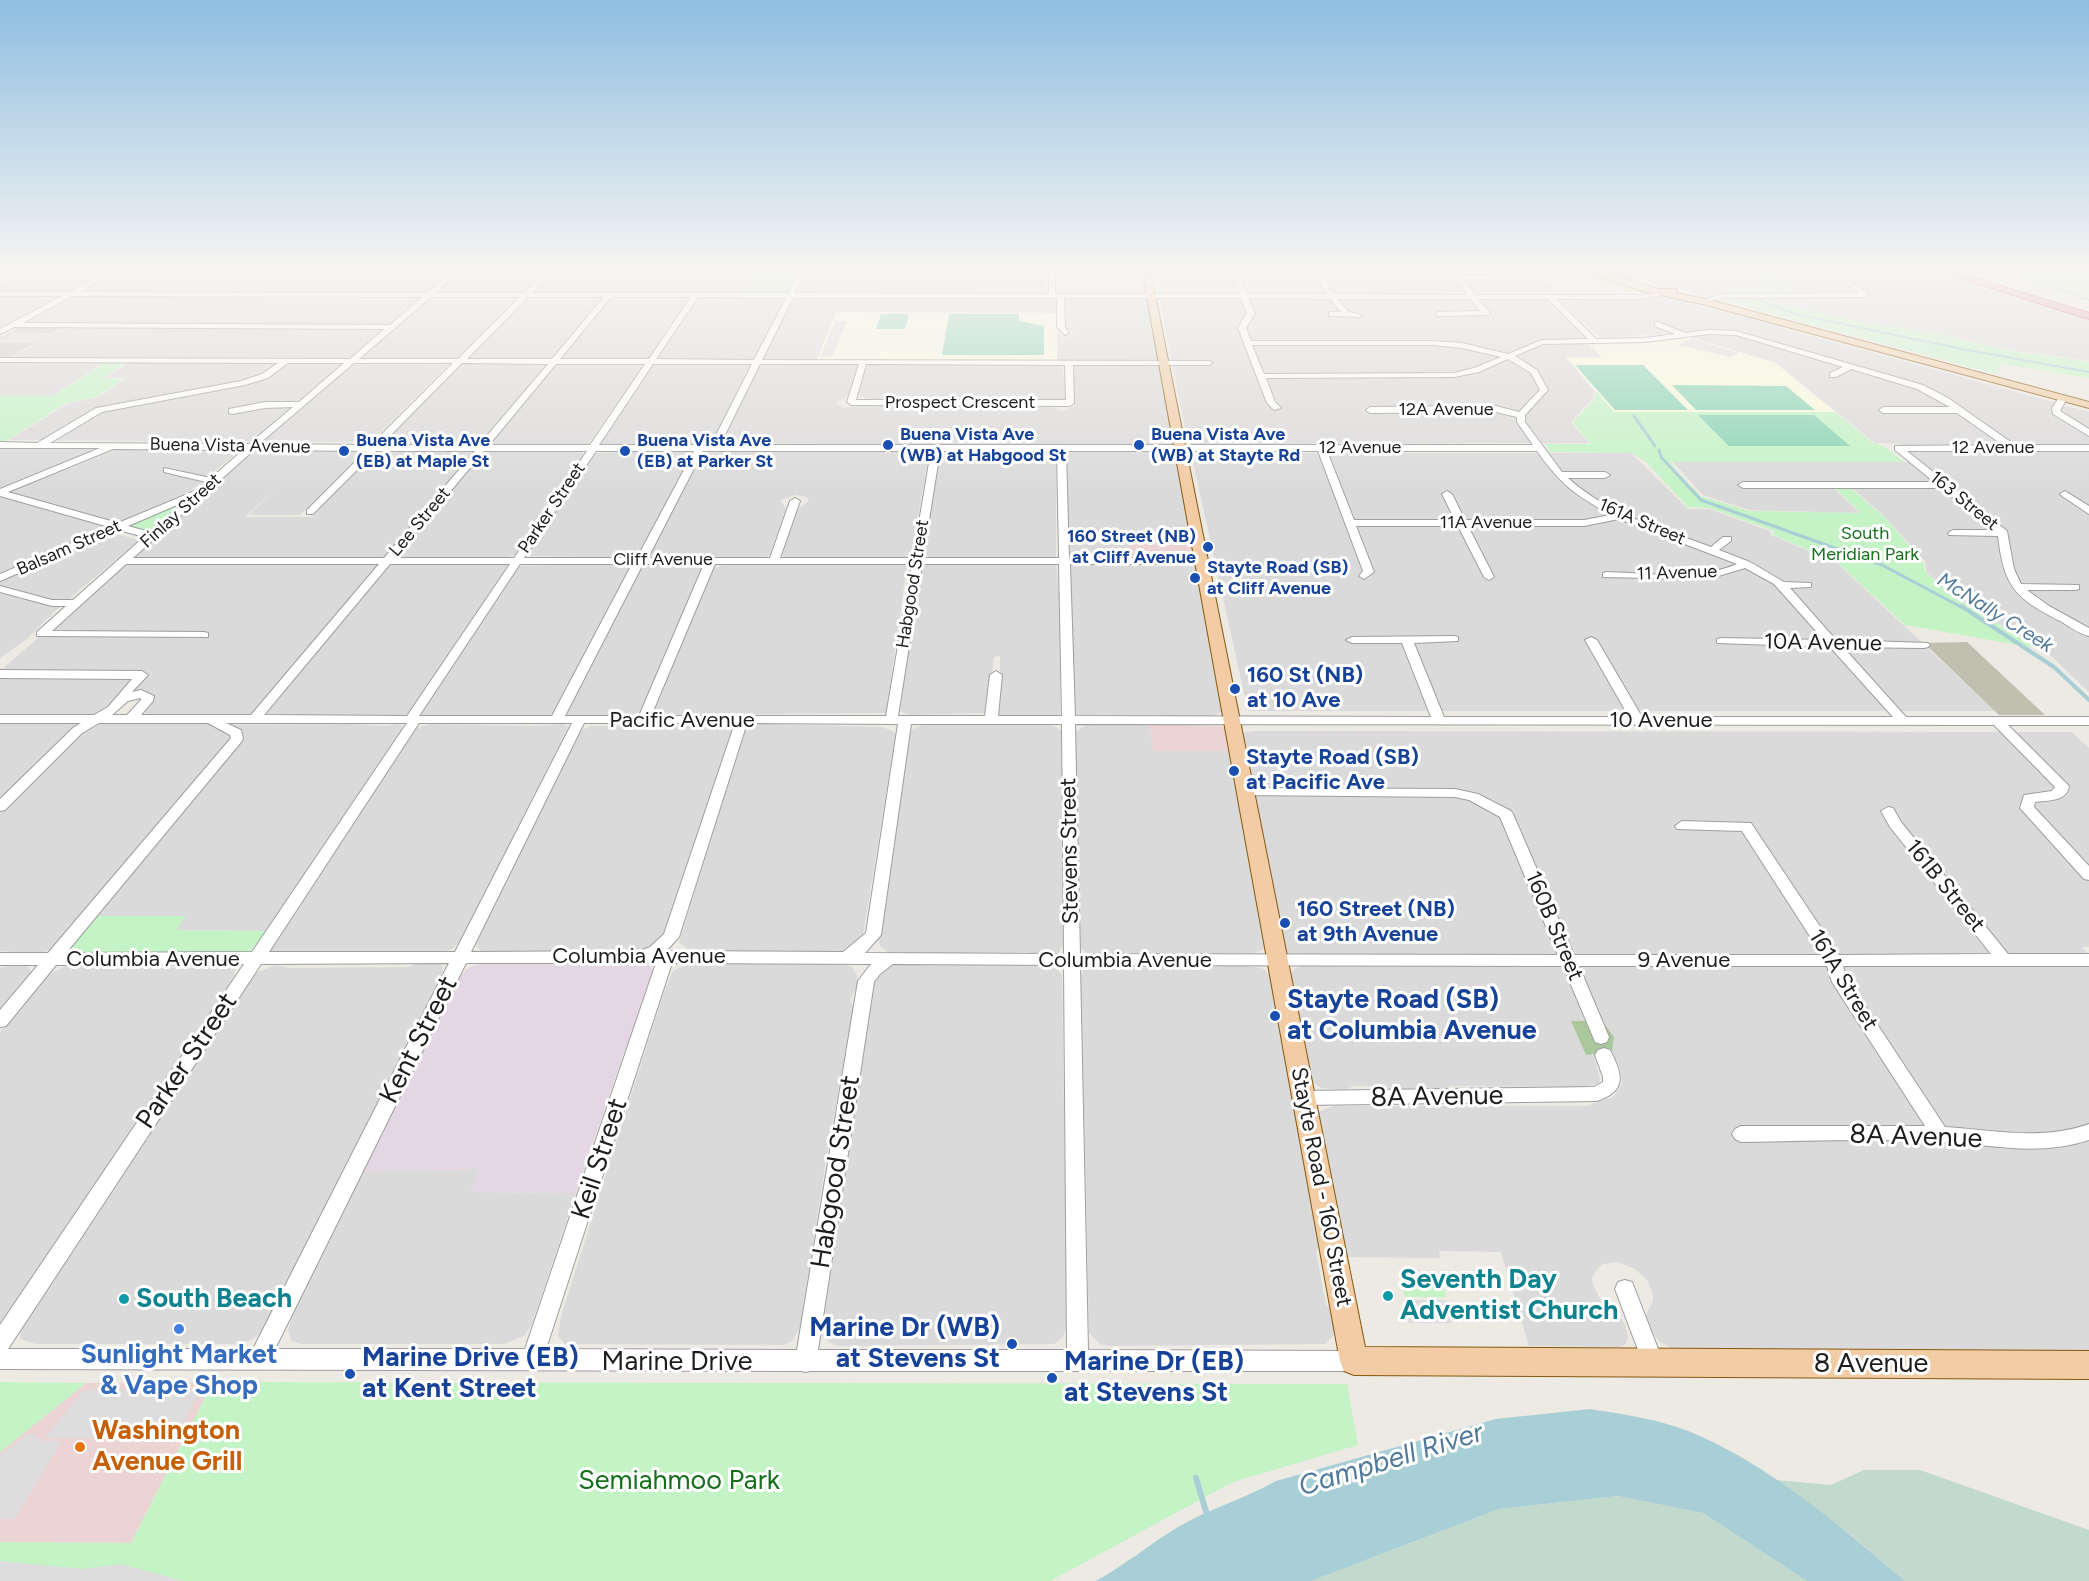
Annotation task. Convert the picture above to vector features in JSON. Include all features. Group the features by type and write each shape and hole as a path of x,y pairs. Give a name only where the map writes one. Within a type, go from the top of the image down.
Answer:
{"main road":[{"name":"Stayte Road - 160 Street","path":"1160,344 1354,1361"},
{"path":"1861,344 2089,405"},
{"name":"8 Avenue","path":"1354,1361 2089,1365"}],"street":[{"name":"Finlay Street","path":"204,635 41,634 252,446 372,344"},
{"path":"310,512 477,344"},
{"name":"Lee Street","path":"254,720 568,344"},
{"name":"Parker Street","path":"0,1343 517,560 663,344"},
{"path":"714,448 766,344"},
{"path":"1248,344 1263,376 1271,403 1277,408"},
{"path":"1402,344 1475,347 1507,356 1528,368 1543,387 1542,394 1521,415"},
{"path":"1263,376 1454,375 1476,370 1538,344"},
{"path":"1767,344 1920,387 1959,410 2013,448"},
{"path":"0,360 1209,363"},
{"path":"41,445 99,410 148,395 249,381 265,376 285,362"},
{"name":"Prospect Crescent","path":"863,363 851,402 1070,403 1069,363"},
{"path":"1833,375 1851,366"},
{"path":"147,411 148,395"},
{"path":"2063,398 2056,412 2089,433"},
{"path":"232,411 258,405 301,404"},
{"name":"12A Avenue","path":"1370,410 1496,410 1521,415"},
{"path":"1883,410 1959,410"},
{"name":"161A Street","path":"1521,415 1521,423 1559,475 1581,494 1620,516 1746,564 1780,585 1903,721"},
{"name":"Buena Vista Avenue","path":"0,445 374,448 1181,448"},
{"path":"0,493 117,445"},
{"path":"556,721 700,448"},
{"name":"Habgood Street","path":"873,934 916,560 936,448"},
{"name":"Stevens Street","path":"1061,448 1078,1362"},
{"name":"12 Avenue","path":"1181,448 1539,448"},
{"path":"1321,448 1369,572 1364,576"},
{"name":"12 Avenue","path":"1898,448 2089,448"},
{"name":"163 Street","path":"1898,448 2002,532 2008,567 2019,587 2044,607 2089,633"},
{"path":"167,470 214,481"},
{"path":"1559,475 1605,475"},
{"path":"1743,485 1944,485"},
{"name":"Balsam Street","path":"0,578 204,489"},
{"path":"0,493 152,536"},
{"path":"1447,494 1489,577"},
{"path":"2065,494 2089,511"},
{"path":"774,560 795,501"},
{"name":"11A Avenue","path":"1350,523 1584,524 1620,516"},
{"path":"1953,532 2002,532"},
{"name":"161A Street","path":"1712,551 1726,539"},
{"name":"Cliff Avenue","path":"124,561 1201,561"},
{"path":"642,721 711,561"},
{"name":"11 Avenue","path":"1606,574 1704,574 1737,568 1746,564"},
{"path":"1780,585 1807,585"},
{"path":"2019,587 2075,587"},
{"path":"0,589 52,603 74,603"},
{"path":"1352,640 1454,639"},
{"path":"1591,640 1638,721"},
{"path":"1407,641 1439,721"},
{"name":"10A Avenue","path":"1721,641 1924,645"},
{"path":"0,674 142,675 126,692 124,698"},
{"path":"991,721 996,675"},
{"path":"0,807 78,730 98,719 124,698 141,694 149,698 131,719"},
{"name":"Pacific Avenue","path":"0,719 1233,721"},
{"path":"0,1021 235,740 237,733 211,720"},
{"name":"Kent Street","path":"259,1360 579,721"},
{"path":"642,957 656,951 671,937 742,721"},
{"name":"10 Avenue","path":"1233,721 2089,721"},
{"path":"1997,721 2062,786 2062,790 2056,795 2029,798 2027,808 2089,875"},
{"name":"160B Street","path":"1246,792 1455,793 1473,797 1506,814 1569,961 1602,1046 1612,1077 1611,1086 1606,1091"},
{"name":"161B Street","path":"1888,811 1895,824 2004,960"},
{"name":"161A Street","path":"1682,826 1743,822 1834,960 1838,978 1940,1134"},
{"path":"873,934 880,951 888,960 874,970 866,981 858,966 847,958 864,945 873,934"},
{"path":"671,937 678,951 687,957"},
{"name":"Keil Street","path":"532,1361 666,957"},
{"name":"Columbia Avenue","path":"0,959 687,957 1278,961"},
{"name":"9 Avenue","path":"1278,961 2089,960"},
{"name":"Habgood Street","path":"806,1362 866,981"},
{"name":"8A Avenue","path":"1303,1098 1584,1095 1606,1091"},
{"name":"8A Avenue","path":"1741,1134 1940,1134 2018,1142 2052,1141 2089,1132"},
{"path":"1625,1289 1653,1364"},
{"name":"Marine Drive","path":"0,1359 806,1362 1354,1361"}],"shaded area":[{"path":"0,344 33,344 10,357 0,357"},
{"path":"35,344 823,344 817,360 12,357"},
{"path":"823,344 1057,344 1057,361 817,360"},
{"path":"826,344 838,344 832,357 820,357"},
{"path":"1057,344 1157,344 1160,358 1151,362 1057,361"},
{"path":"1168,344 1588,344 1601,357 1565,357 1594,391 1593,398 1571,422 1589,443 1188,443"},
{"path":"1589,344 1711,344 1775,363 1835,412 1614,412 1567,358 1602,358"},
{"path":"1708,344 1739,353 1731,357 1678,345"},
{"path":"1710,344 1839,344 2089,412 2089,692 2051,656 1953,595 1927,573 1925,561 1883,515 1845,482 1827,482 1860,513 1749,510 1703,495 1673,462 1921,462 1900,444 1875,443 1775,362"},
{"path":"1982,344 2089,344 2089,361"},
{"path":"0,363 101,364 52,396 0,396"},
{"path":"127,363 448,365 371,442 9,440 69,403 99,397 127,378 105,378"},
{"path":"657,364 741,364 751,367 746,371 713,442 704,445 601,444 651,367"},
{"path":"770,364 858,365 849,394 836,403 844,408 864,405 1047,405 1062,411 1074,406 1073,368 1075,366 1154,364 1160,367 1175,443 1166,446 721,443 759,366"},
{"path":"871,364 1062,365 1066,399 869,400 857,394 865,367"},
{"path":"458,365 546,365 478,444 384,444"},
{"path":"554,365 643,366 588,444 503,446 491,443"},
{"path":"0,448 91,449 93,451 0,488"},
{"path":"119,449 231,452 233,456 192,490 101,530 139,540 55,611 27,639 0,658 0,496"},
{"path":"268,449 364,452 300,515 249,515 281,484 245,517 312,517 376,452 466,451 472,453 388,555 381,558 137,557 130,563 379,564 252,714 147,714 145,710 154,699 153,694 132,690 146,675 145,673 0,671 250,454"},
{"path":"685,450 692,453 692,458 639,555 632,558 526,556 595,453"},
{"path":"492,451 578,451 583,453 583,456 515,555 503,558 398,557 397,555 477,457"},
{"path":"709,451 926,452 929,455 911,555 900,558 784,557 782,553 796,511 809,501 807,497 796,495 780,500 786,509 770,554 766,557 652,558 649,554 701,454"},
{"path":"950,451 1056,453 1056,557 931,558 923,555 940,455"},
{"path":"1074,451 1166,451 1175,453 1194,544 1129,544 1130,558 1069,557 1066,458 1067,453"},
{"path":"1191,453 1631,453 1688,509 1709,509 1770,531 1771,535 1837,563 1995,711 1248,711"},
{"path":"1128,544 1194,544 1194,554 1186,558 1130,558"},
{"path":"631,563 553,715 420,716 519,566"},
{"path":"726,563 907,565 886,713 652,715 712,570"},
{"path":"1074,563 1196,566 1222,712 1211,716 1074,716 1068,566"},
{"path":"389,564 508,565 410,711 404,716 265,716"},
{"path":"644,564 697,564 703,571 641,711 635,716 565,716 639,566"},
{"path":"921,564 1056,565 1060,600 1060,715 999,715 1000,656 994,657 987,713 910,715 900,711"},
{"path":"1967,642 2045,715 1999,715 1924,643"},
{"path":"0,676 134,677 109,707 94,715 77,716 0,714"},
{"path":"0,722 84,723 0,801"},
{"path":"103,722 214,724 231,733 231,738 54,948 39,954 0,951 0,813 83,730"},
{"path":"397,724 402,726 403,730 267,931 175,930 185,917 95,916 242,738 242,734 226,725 386,726"},
{"path":"430,724 536,726 563,724 568,727 462,939 452,949 440,953 297,952 284,956 271,953 269,950 415,729"},
{"path":"762,724 883,727 896,733 862,941 846,951 691,951 679,943 743,733"},
{"path":"1150,724 1153,751 1232,751 1265,947 1262,950 1253,953 1113,953 1104,956 1090,955 1081,948 1075,732 1086,725"},
{"path":"1150,724 1220,726 1226,729 1232,751 1153,751"},
{"path":"922,725 1052,725 1061,730 1063,944 1059,952 1040,956 1027,952 960,953 949,956 890,954 880,946 878,939 908,735 911,730"},
{"path":"590,726 720,726 732,731 663,940 642,952 482,951 477,947 477,939 579,732"},
{"path":"1255,731 2072,732 2089,748 2089,947 2082,947 2089,956 2089,1352 1677,1351 1660,1342 1649,1329 1645,1317 1653,1301 1653,1295 1647,1280 1635,1269 1618,1262 1603,1264 1592,1278 1600,1299 1617,1312 1625,1325 1628,1336 1626,1344 1619,1347 1529,1346 1501,1252 1439,1251 1440,1258 1343,1257 1317,1114 1322,1110 1335,1106 1587,1106 1613,1097 1621,1086 1622,1079 1611,1053 1594,1057 1600,1078 1599,1083 1588,1087 1451,1086 1446,1089 1390,1090 1379,1086 1353,1086 1346,1090 1321,1088 1310,1080 1290,976 1294,969 1306,965 1805,965 1812,955 1296,956 1284,949 1241,733"},
{"path":"639,962 649,965 654,972 636,1029 624,1052 576,1193 470,1192 480,1169 359,1172 458,978 468,968 481,963"},
{"path":"419,963 442,965 443,976 264,1331 251,1340 239,1344 36,1344 20,1339 22,1326 255,973 276,965 290,968 408,967"},
{"path":"689,963 841,963 852,967 857,975 857,986 850,1001 854,1007 827,1153 800,1328 792,1341 784,1345 565,1344 558,1336 561,1316 664,992 673,971"},
{"path":"220,964 235,968 234,977 0,1326 0,1032 45,977 65,966 201,968"},
{"path":"898,964 1046,966 1057,969 1062,975 1067,1323 1063,1337 1054,1344 840,1346 832,1344 822,1335 872,982 877,972"},
{"path":"27,965 31,972 0,1010 0,968"},
{"path":"1099,965 1246,965 1264,969 1270,976 1321,1246 1316,1251 1326,1305 1334,1312 1336,1332 1326,1344 1109,1346 1100,1344 1089,1333 1081,980 1083,970"},
{"path":"480,1169 470,1192 576,1193 532,1324 524,1336 504,1344 301,1344 291,1341 288,1330 301,1290 359,1172"},
{"path":"1404,1300 1446,1300 1452,1323 1409,1323"},
{"path":"213,1382 131,1543 0,1542 0,1452 86,1383"},
{"path":"201,1389 176,1437 45,1438 84,1390"},
{"path":"29,1433 44,1441 61,1441 15,1519 0,1519 0,1455"},
{"path":"1864,1470 1920,1470 2089,1530 2089,1581 1905,1581 1851,1535 1776,1480 1831,1485"},
{"path":"1618,1496 1703,1513 1807,1581 1311,1581 1499,1509"},
{"path":"0,1561 84,1569 120,1564 184,1581 0,1581"}],"green space":[{"path":"944,344 1044,344 1044,355 942,355"},
{"path":"1884,344 1980,344 2005,350 2089,362 2089,378 2001,364 1996,374"},
{"path":"105,363 125,363 102,379 124,379 96,397 66,403 6,441 0,441 0,396 53,396"},
{"path":"1575,365 1643,365 1688,410 1615,410"},
{"path":"1672,385 1786,386 1815,410 1696,410"},
{"name":"South Meridian Park","path":"1596,391 1614,412 1835,412 1873,443 1884,446 1904,462 1669,462 1700,496 1748,511 1861,513 1835,488 1850,488 1885,518 1923,562 1926,573 1953,596 2036,648 1905,625 1837,562 1773,535 1774,531 1710,508 1688,507 1646,462 1632,453 1550,452 1545,444 1591,444 1573,422 1595,399"},
{"path":"1698,415 1814,415 1850,446 1729,446"},
{"path":"183,502 155,529 146,531 126,525"},
{"path":"95,916 186,916 176,930 267,931 248,953 71,954 68,950"},
{"path":"1571,1021 1602,1021 1614,1037 1612,1051 1586,1055"},
{"path":"1441,1278 1446,1297 1405,1297 1400,1279"},
{"path":"0,1382 86,1383 0,1452"},
{"name":"Semiahmoo Park","path":"213,1382 1347,1384 1358,1445 1233,1482 1050,1581 0,1581 0,1542 131,1543"}],"water":[{"name":"Campbell River","path":"1590,1409 1664,1423 1688,1431 1747,1460 1802,1497 1905,1581 1807,1581 1703,1513 1618,1496 1499,1509 1311,1581 1096,1581 1178,1527 1276,1481 1496,1419"}],"waterway":[{"path":"1937,344 2089,372"},
{"name":"McNally Creek","path":"1634,416 1655,446"},
{"name":"McNally Creek","path":"1659,450 1661,457 1701,500 1882,565 1963,608"},
{"name":"McNally Creek","path":"1961,606 2054,667 2089,700"},
{"path":"1196,1478 1208,1518"}],"place":[{"name":"Buena Vista Ave (WB) at Habgood St","path":"888,445"},
{"name":"Buena Vista Ave (WB) at Stayte Rd","path":"1139,445"},
{"name":"Buena Vista Ave (EB) at Maple St","path":"344,451"},
{"name":"Buena Vista Ave (EB) at Parker St","path":"625,451"},
{"name":"160 Street (NB) at Cliff Avenue","path":"1208,547"},
{"name":"Stayte Road (SB) at Cliff Avenue","path":"1195,578"},
{"name":"160 St (NB) at 10 Ave","path":"1235,689"},
{"name":"Stayte Road (SB) at Pacific Ave","path":"1234,771"},
{"name":"160 Street (NB) at 9th Avenue","path":"1285,923"},
{"name":"Stayte Road (SB) at Columbia Avenue","path":"1275,1016"},
{"name":"Seventh Day Adventist Church","path":"1388,1296"},
{"name":"South Beach","path":"124,1299"},
{"name":"Sunlight Market & Vape Shop","path":"179,1329"},
{"name":"Marine Dr (WB) at Stevens St","path":"1012,1344"},
{"name":"Marine Drive (EB) at Kent Street","path":"350,1374"},
{"name":"Marine Dr (EB) at Stevens St","path":"1052,1378"},
{"name":"Washington Avenue Grill","path":"80,1447"}]}
